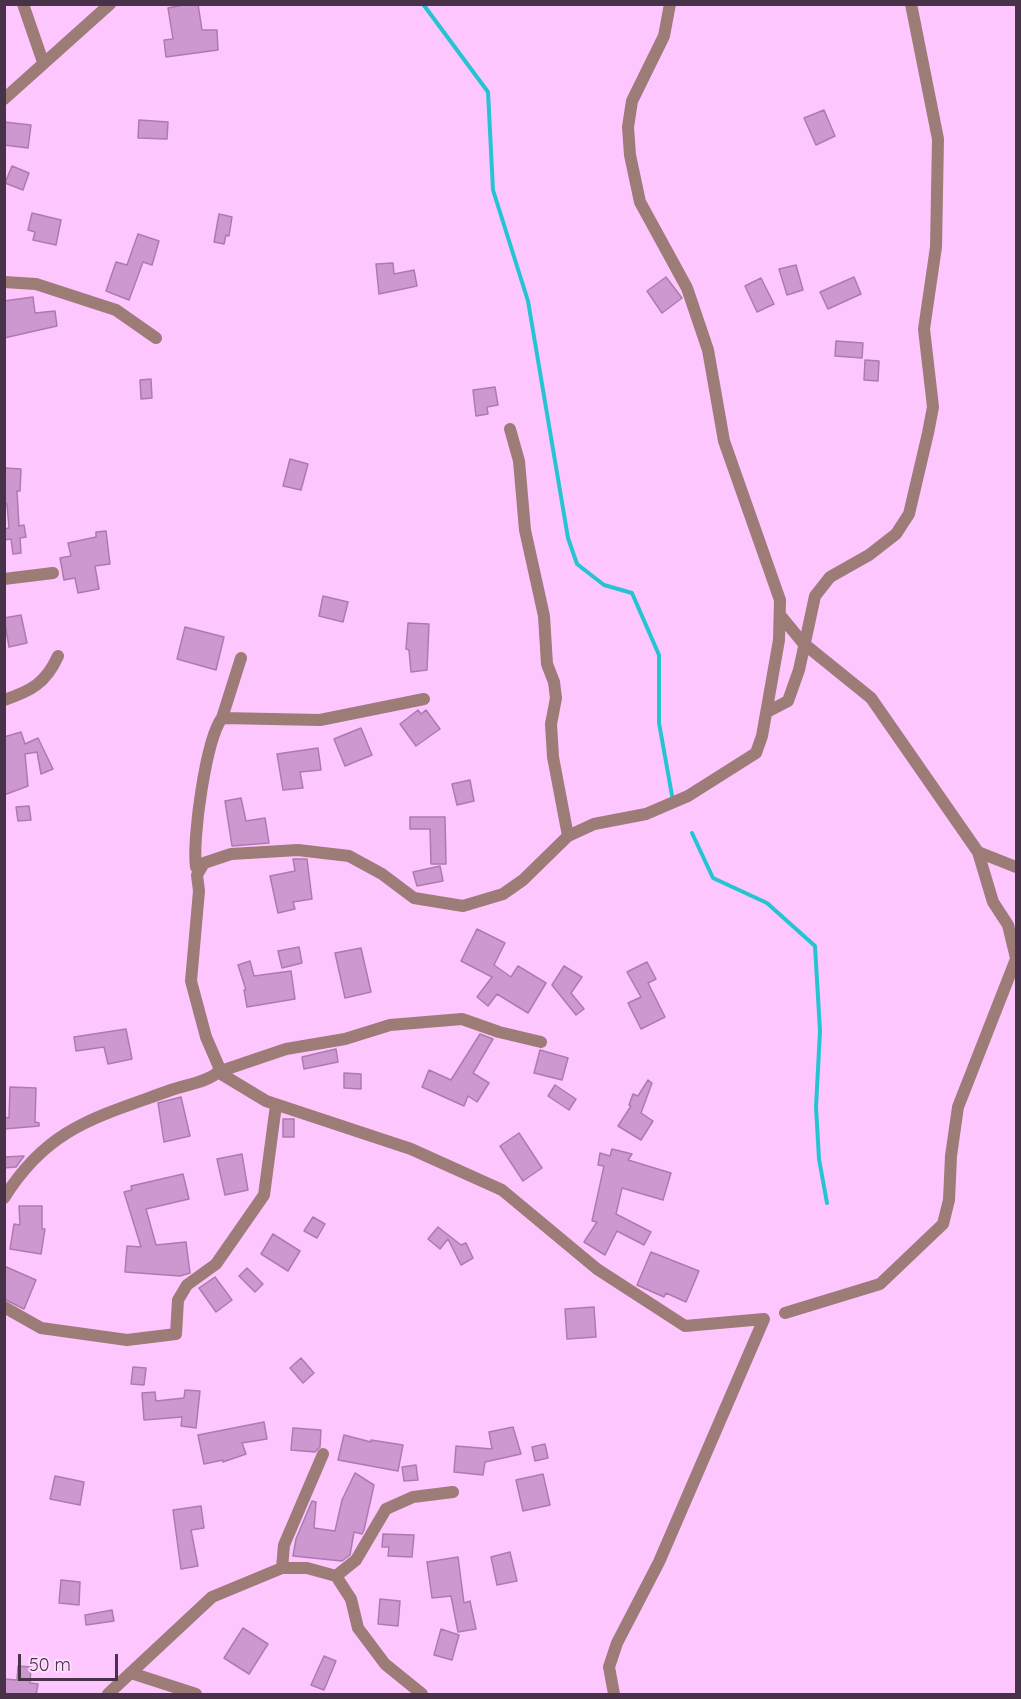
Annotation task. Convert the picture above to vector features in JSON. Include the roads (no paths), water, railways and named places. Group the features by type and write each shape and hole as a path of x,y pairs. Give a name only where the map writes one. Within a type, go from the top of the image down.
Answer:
{"street":[{"path":"23,4 43,62"},
{"path":"4,99 110,4"},
{"path":"218,1072 219,1067 206,1037 191,981 199,891 197,876 200,867 216,857 298,849 349,856 382,873 414,898 463,906 503,894 523,880 568,836 594,824 646,814 688,796 756,753 767,712 780,640 780,600 765,551 724,441 708,350 687,288 640,202 630,155 628,127 632,101 664,36 670,4"},
{"path":"767,712 788,700 799,670 815,596 830,577 869,555 896,534 909,514 928,434 933,406 924,329 936,247 938,139 911,4"},
{"path":"4,282 36,284 116,310 156,338"},
{"path":"510,429 519,461 525,530 544,616 547,664 554,682 556,698 551,724 552,757 568,836"},
{"path":"4,579 53,573"},
{"path":"780,615 804,643 871,698 978,852 993,902 1008,925 1017,958 958,1107 951,1156 949,1200 944,1224 880,1284 785,1313"},
{"path":"4,700 26,693 50,674 58,656"},
{"path":"200,867 196,867 195,837 209,758 241,657"},
{"path":"222,718 320,720 424,699"},
{"path":"978,852 1017,867"},
{"path":"4,1198 19,1175 46,1145 77,1126 218,1072 286,1049 345,1039 390,1025 462,1019 499,1032 541,1042"},
{"path":"218,1072 276,1105 411,1149 502,1190 597,1269 685,1326 764,1319 659,1562 617,1643 609,1667 614,1695"},
{"path":"4,1307 41,1328 127,1340 176,1334 178,1300 187,1285 216,1264 264,1195 276,1105"},
{"path":"282,1568 284,1545 323,1454"},
{"path":"336,1576 356,1560 386,1509 413,1497 453,1492"},
{"path":"108,1695 212,1597 282,1568 307,1568 336,1576 351,1599 358,1628 385,1664 422,1695"},
{"path":"130,1674 196,1695"}],"waterway":[{"path":"423,4 488,92 493,190 528,301 568,538 577,564 604,585 632,593 659,655 659,723 673,801"},
{"path":"692,833 713,878 767,903 815,946 820,1031 816,1107 819,1159 827,1203"}]}
